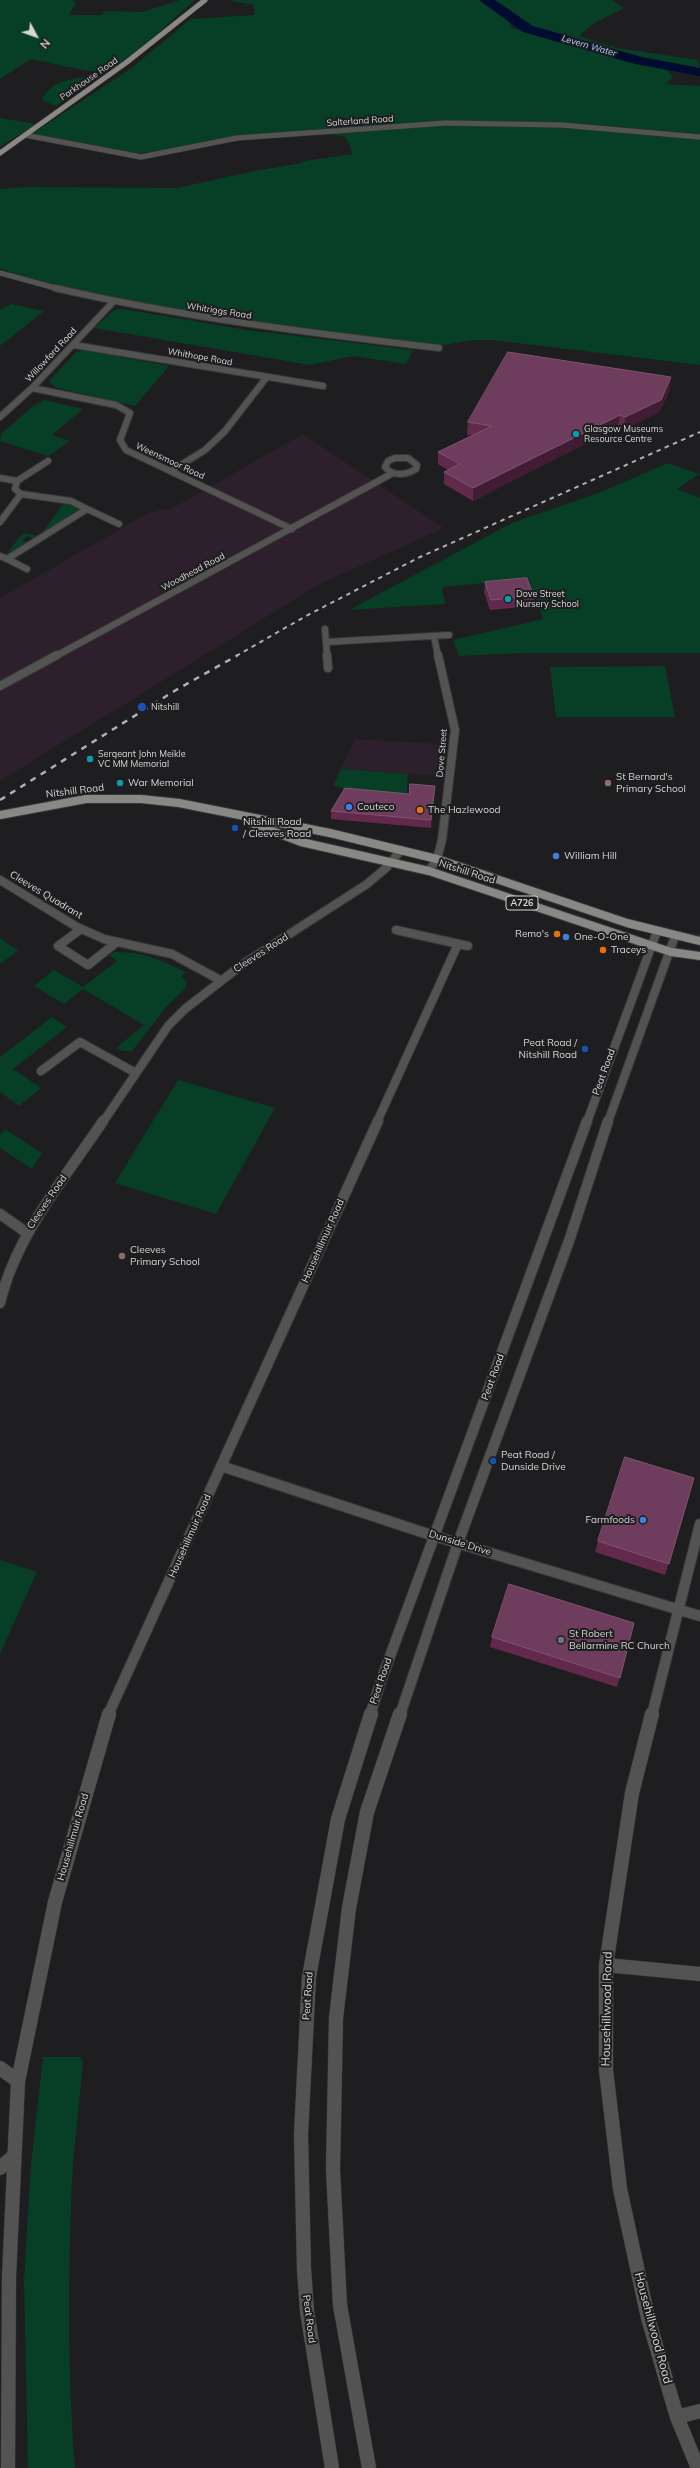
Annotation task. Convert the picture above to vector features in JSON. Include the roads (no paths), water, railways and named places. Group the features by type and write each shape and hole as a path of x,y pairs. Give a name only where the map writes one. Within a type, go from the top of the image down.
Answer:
{"main road":[{"name":"Parkhouse Road","path":"0,153 128,62 205,0"},
{"name":"Nitshill Road","path":"0,815 66,802 107,798 179,803 225,814 316,830 437,859 558,901 674,936 700,940"},
{"name":"Nitshill Road","path":"225,814 301,842 429,872 651,946 671,952 700,956"}],"street":[{"name":"Salterland Road","path":"25,135 141,157 189,149 237,138 446,123 562,125 700,137"},
{"name":"Whitriggs Road","path":"0,273 113,302 216,320 439,348"},
{"name":"Willowford Road","path":"0,416 32,388 113,302"},
{"name":"Whithope Road","path":"74,345 266,378 323,386"},
{"path":"171,471 205,450 224,431 266,378"},
{"name":"Weensmoor Road","path":"32,388 116,405 130,413 120,440 126,450 292,528"},
{"path":"48,461 17,481 14,489 21,494 71,501 119,524"},
{"name":"Woodhead Road","path":"0,686 393,473"},
{"path":"0,478 17,481"},
{"path":"0,522 21,494"},
{"path":"4,558 87,509"},
{"path":"4,558 27,569"},
{"path":"325,629 328,668"},
{"name":"Dove Street","path":"429,872 437,859 442,840 455,730 434,636"},
{"path":"326,642 449,636"},
{"name":"Cleeves Road","path":"0,1303 3,1290 27,1233 168,1026 185,1007 220,980 365,884 392,864 400,850"},
{"name":"Cleeves Quadrant","path":"0,880 81,929 104,940 172,954 220,980"},
{"name":"Cleeves Quadrant","path":"81,929 58,946 88,965 118,942"},
{"name":"Househillmuir Road","path":"8,2468 9,2277 18,2082 55,1902 107,1718 221,1466 463,945 396,930"},
{"name":"Peat Road","path":"332,2468 307,2311 304,2269 301,2134 309,1977 338,1818 382,1678 657,931"},
{"name":"Peat Road","path":"369,2468 340,2305 333,2170 336,2018 349,1908 366,1812 458,1543 569,1240 626,1068 671,952 674,936"},
{"path":"41,1071 80,1042 136,1074"},
{"name":"Cleeves Road","path":"0,1214 27,1233"},
{"name":"Dunside Drive","path":"221,1466 434,1536 700,1616"},
{"name":"Househillwood Road","path":"698,2468 677,2417 648,2318 620,2189 606,2070 606,1965 632,1793 700,1524"},
{"path":"606,1965 700,1974"},
{"path":"0,2068 18,2082"},
{"path":"0,2168 14,2156"},
{"path":"677,2417 700,2411"}],"waterway":[{"name":"Levern Water","path":"486,0 528,29 640,61 700,72"}],"railway":[{"path":"236,656 306,616 420,557 700,432"},
{"path":"0,800 176,690 238,655"}],"place":[{"name":"Glasgow Museums Resource Centre","path":"576,434"},
{"name":"Dove Street Nursery School","path":"508,599"},
{"name":"Nitshill","path":"142,707"},
{"name":"Sergeant John Meikle VC MM Memorial","path":"90,759"},
{"name":"War Memorial","path":"120,783"},
{"name":"St Bernard's Primary School","path":"608,783"},
{"name":"Couteco","path":"349,807"},
{"name":"The Hazlewood","path":"420,810"},
{"name":"Nitshill Road / Cleeves Road","path":"235,828"},
{"name":"William Hill","path":"556,856"},
{"name":"Remo's","path":"557,934"},
{"name":"One-O-One","path":"566,937"},
{"name":"Traceys","path":"603,950"},
{"name":"Peat Road / Nitshill Road","path":"585,1049"},
{"name":"Cleeves Primary School","path":"122,1256"},
{"name":"Peat Road / Dunside Drive","path":"493,1461"},
{"name":"Farmfoods","path":"643,1520"},
{"name":"St Robert Bellarmine RC Church","path":"561,1640"}]}
